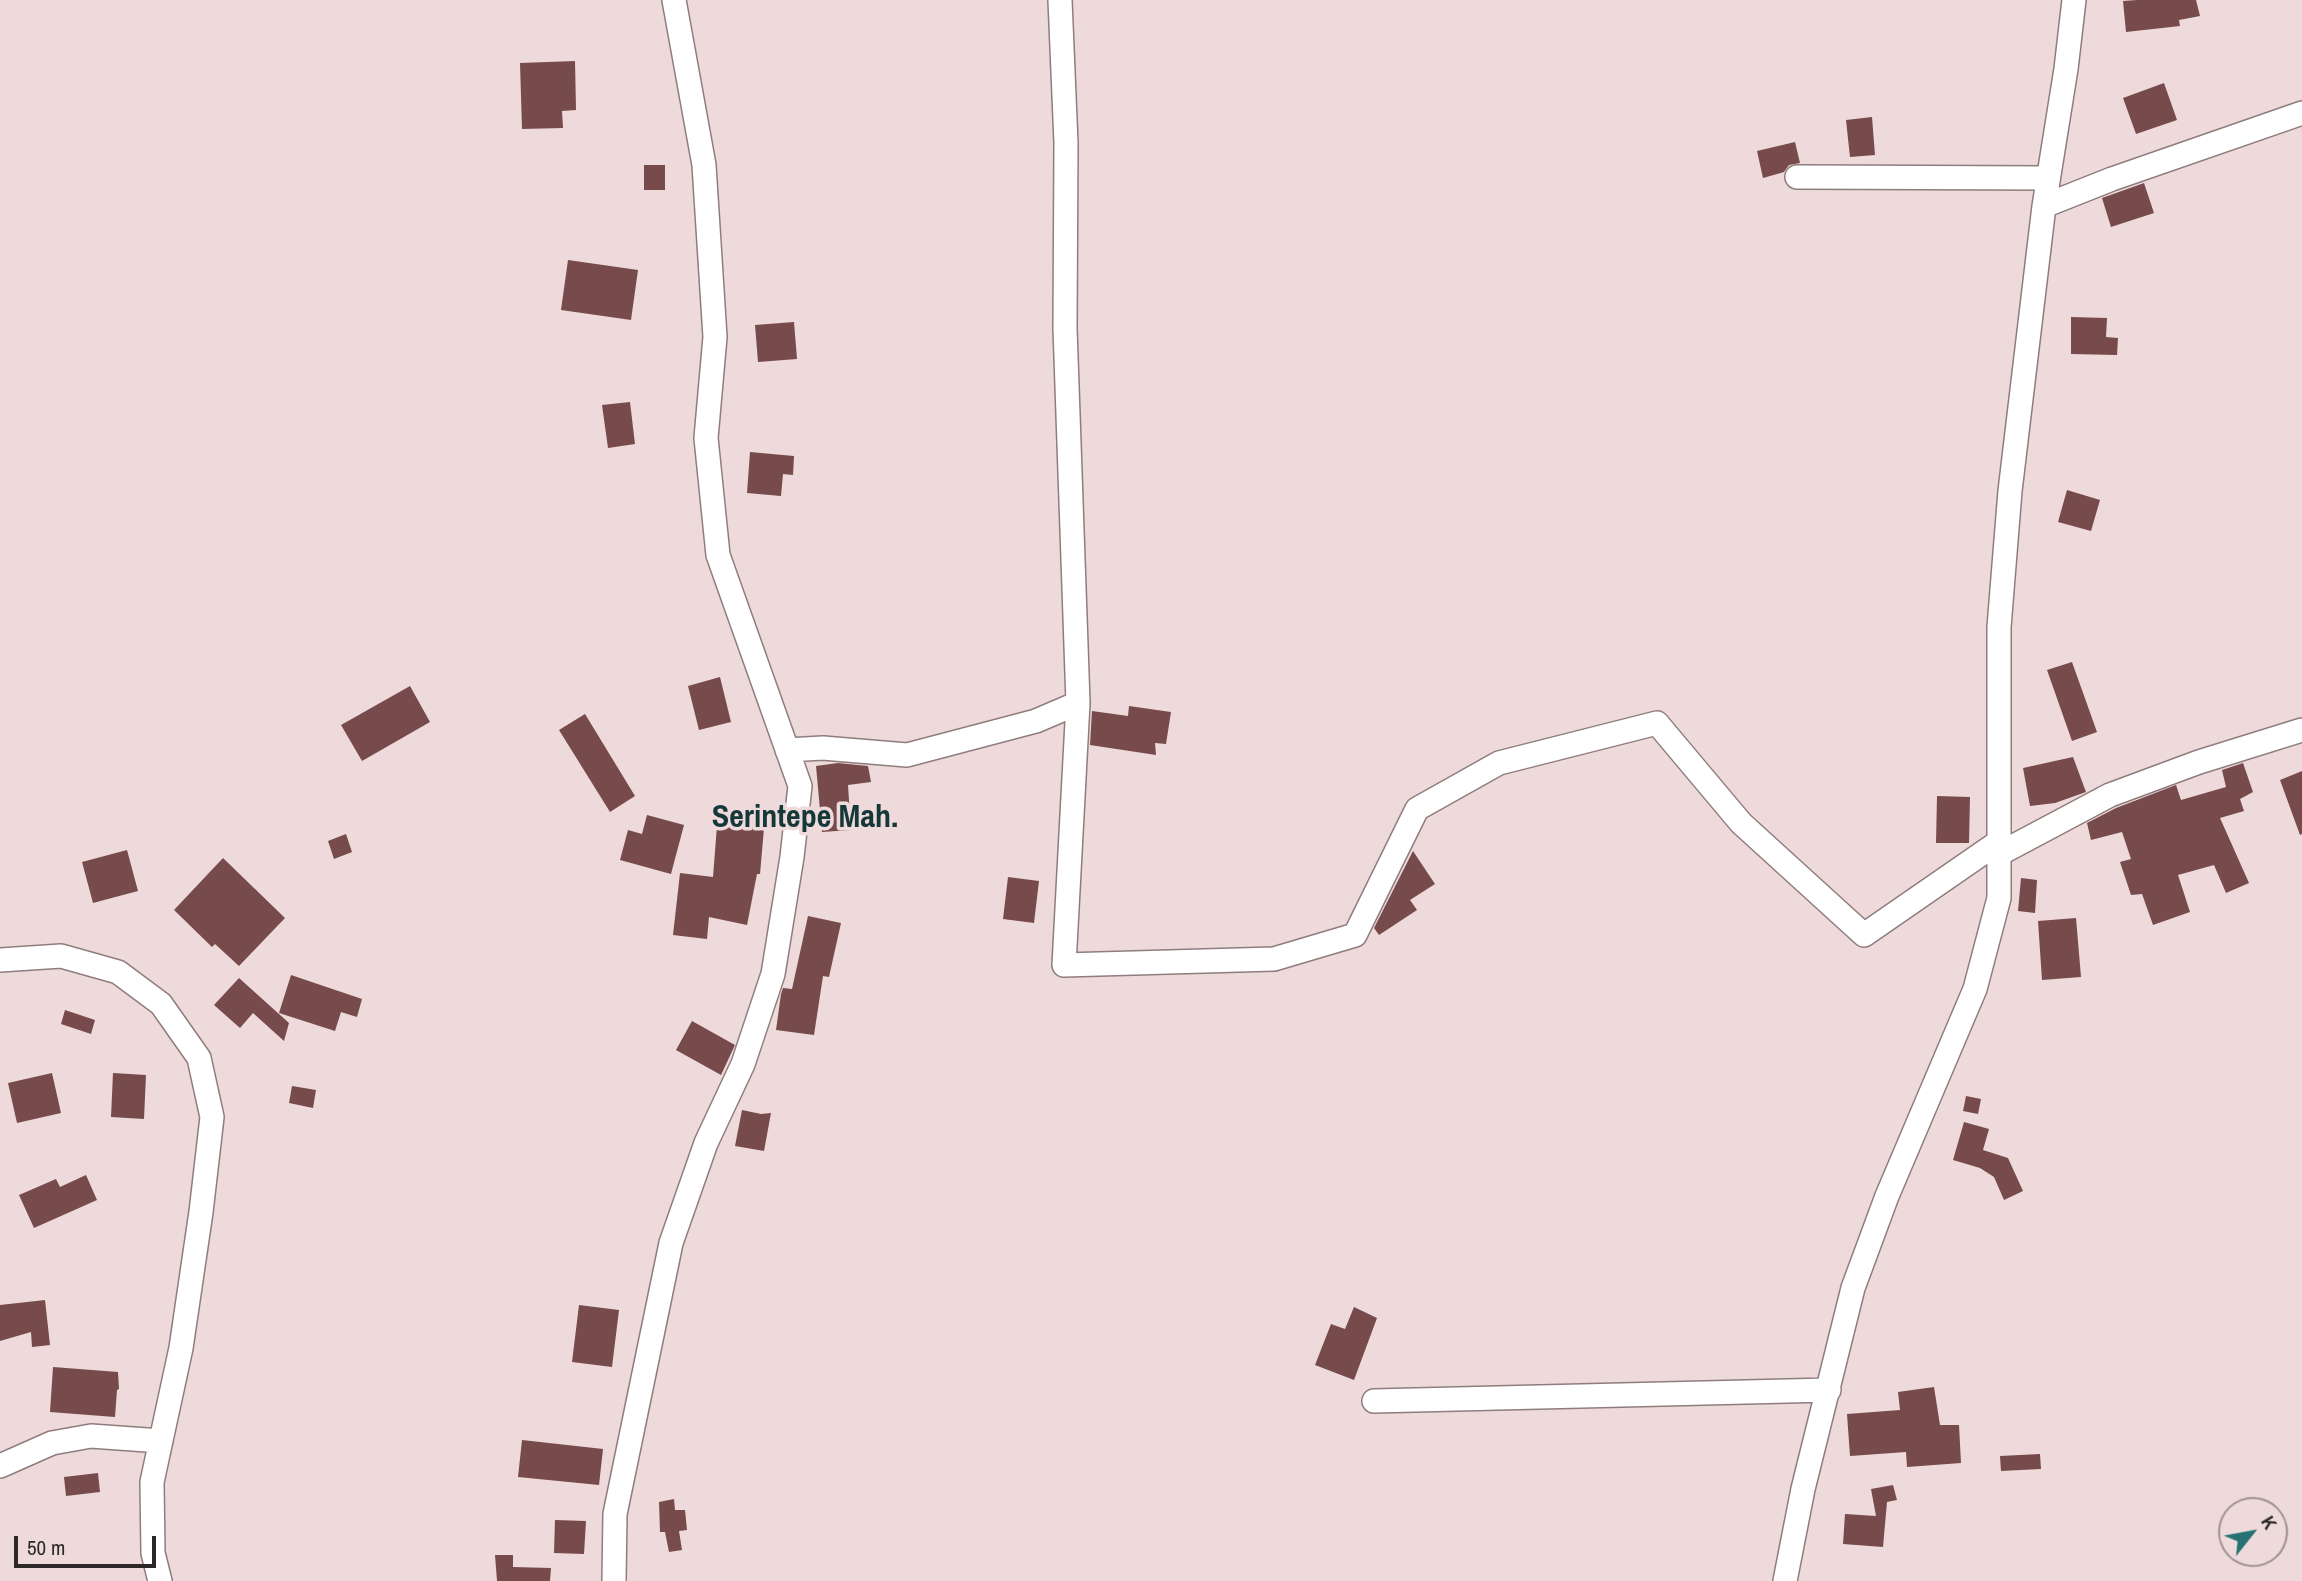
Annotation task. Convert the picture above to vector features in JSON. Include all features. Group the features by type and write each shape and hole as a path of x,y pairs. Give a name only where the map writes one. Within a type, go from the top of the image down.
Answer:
{"street":[{"path":"614,1581 615,1514 671,1243 706,1143 743,1064 773,974 792,857 800,786 718,555 706,438 715,337 704,165 674,0"},
{"path":"1060,0 1066,143 1065,328 1078,703 1064,965 1274,959 1355,935 1417,809 1499,763 1657,723 1741,823 1864,935 1999,847 2110,795 2199,762 2302,730"},
{"path":"1785,1581 1803,1489 1853,1287 1892,1184 1975,989 1999,898 1999,627 2010,491 2044,206 2074,0"},
{"path":"2044,206 2112,179 2302,113"},
{"path":"1797,177 2048,178"},
{"path":"787,750 823,748 907,755 1036,721 1078,703"},
{"path":"0,960 61,956 118,972 161,1003 199,1058 212,1117 181,1348 152,1482 153,1553 160,1581"},
{"path":"1374,1401 1829,1390"},
{"path":"0,1466 52,1443 91,1436 161,1441"}],"building":[{"path":"2196,0 2200,16 2179,20 2180,26 2126,32 2123,1"},
{"path":"575,61 576,110 562,111 563,128 522,129 520,63"},
{"path":"2164,83 2177,120 2136,134 2123,98"},
{"path":"1872,117 1875,155 1850,157 1846,120"},
{"path":"1795,142 1800,163 1789,165 1784,172 1763,178 1757,151"},
{"path":"644,165 665,165 665,190 644,190"},
{"path":"2144,183 2154,213 2111,227 2102,198"},
{"path":"568,260 638,270 631,320 561,310"},
{"path":"2071,317 2107,318 2106,337 2118,338 2117,355 2071,354"},
{"path":"794,322 797,359 758,362 755,325"},
{"path":"630,402 635,444 608,448 602,405"},
{"path":"750,452 794,456 793,475 783,474 781,496 747,493"},
{"path":"2067,490 2100,500 2091,531 2058,522"},
{"path":"2072,662 2097,732 2072,741 2047,670"},
{"path":"720,677 731,722 699,730 688,686"},
{"path":"410,686 430,722 362,761 341,725"},
{"path":"1129,706 1171,712 1166,744 1155,743 1156,755 1090,745 1092,711 1128,716"},
{"path":"585,714 635,796 610,812 559,730"},
{"path":"2073,757 2086,792 2055,803 2030,806 2023,768"},
{"path":"838,763 868,766 871,782 848,785 851,830 822,832 816,766"},
{"path":"2243,763 2253,792 2240,799 2244,811 2220,818 2249,883 2226,893 2214,865 2178,875 2190,912 2153,925 2142,894 2131,895 2120,862 2131,859 2122,832 2091,840 2087,823 2116,808 2176,785 2181,800 2226,787 2222,770"},
{"path":"2302,771 2302,834 2300,835 2280,780"},
{"path":"1937,796 1970,797 1969,843 1936,843"},
{"path":"718,813 765,817 760,874 757,874 747,925 709,917 707,939 673,935 680,873 713,877"},
{"path":"647,815 684,825 671,874 620,860 628,830 642,834"},
{"path":"346,834 352,852 334,859 328,841"},
{"path":"127,850 138,891 93,903 82,862"},
{"path":"1413,851 1435,884 1410,900 1417,910 1379,935 1374,928"},
{"path":"223,858 285,918 239,966 215,944 212,947 174,910"},
{"path":"1008,877 1039,881 1034,923 1003,919"},
{"path":"2021,878 2037,880 2035,913 2018,911"},
{"path":"808,916 841,923 829,977 823,976 814,1035 776,1030 781,994 783,988 792,989"},
{"path":"2076,918 2081,977 2042,980 2038,921"},
{"path":"291,975 362,999 357,1017 341,1012 335,1031 279,1013"},
{"path":"239,978 289,1023 284,1041 253,1013 240,1028 214,1005"},
{"path":"65,1010 95,1020 91,1034 61,1024"},
{"path":"692,1021 735,1045 721,1075 676,1050"},
{"path":"52,1073 61,1113 17,1123 8,1083"},
{"path":"113,1073 146,1075 144,1119 111,1117"},
{"path":"292,1086 316,1090 313,1108 289,1103"},
{"path":"1966,1096 1981,1099 1978,1114 1963,1111"},
{"path":"742,1110 771,1113 764,1151 735,1146"},
{"path":"1964,1122 1989,1129 1983,1150 2008,1158 2023,1191 2004,1200 1994,1177 1980,1168 1953,1160"},
{"path":"86,1175 97,1200 34,1228 19,1195 56,1179 60,1187"},
{"path":"45,1300 50,1345 32,1347 31,1332 0,1341 0,1305"},
{"path":"579,1305 619,1310 612,1367 572,1362"},
{"path":"1354,1307 1377,1318 1354,1380 1315,1365 1331,1324 1345,1329"},
{"path":"53,1367 118,1372 119,1389 115,1417 50,1412"},
{"path":"1934,1387 1940,1425 1959,1425 1961,1463 1907,1467 1906,1452 1850,1456 1847,1414 1900,1410 1898,1392"},
{"path":"522,1440 603,1449 599,1485 518,1477"},
{"path":"2040,1454 2041,1469 2001,1471 2000,1456"},
{"path":"98,1473 100,1492 66,1496 64,1477"},
{"path":"1893,1485 1897,1500 1887,1502 1883,1547 1843,1544 1845,1514 1876,1516 1871,1489"},
{"path":"674,1499 675,1510 685,1510 687,1530 679,1531 682,1550 669,1552 665,1532 660,1532 659,1502"},
{"path":"555,1520 586,1521 584,1554 554,1553"},
{"path":"495,1555 513,1555 513,1567 551,1568 550,1581 497,1581"}],"district":[{"name":"Serintepe Mah.","path":"805,818"}]}
